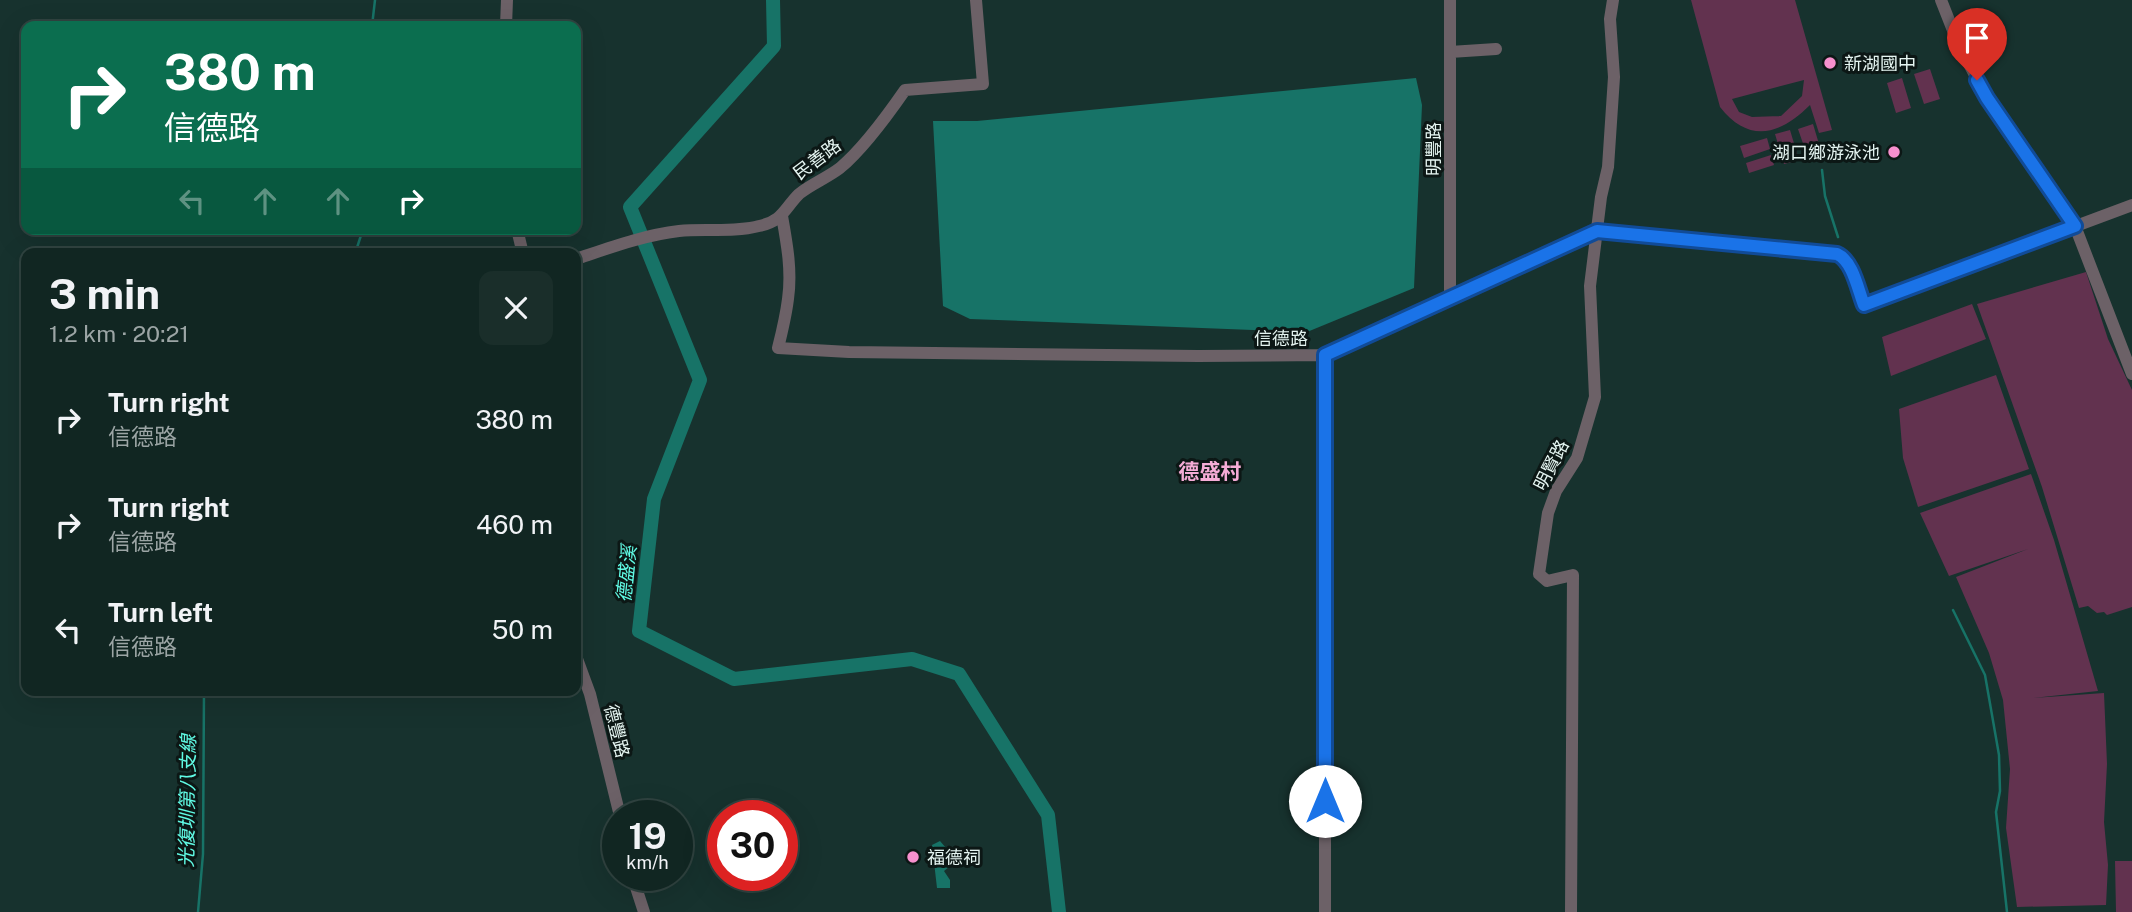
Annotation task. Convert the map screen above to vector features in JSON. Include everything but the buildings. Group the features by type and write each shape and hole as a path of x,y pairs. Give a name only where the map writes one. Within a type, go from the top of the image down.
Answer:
{"street":[{"path":"506,21 507,0"},
{"name":"民善路","path":"581,258 650,236 681,231 712,232 760,226 782,216 800,194 839,168 853,155 886,118 905,90 983,84 976,0"},
{"name":"明豐路","path":"1450,0 1450,298"},
{"name":"明賢路","path":"1571,912 1573,575 1547,581 1539,574 1548,513 1556,491 1577,458 1595,397 1590,286 1601,197 1608,167 1614,77 1611,19 1613,0"},
{"path":"1941,0 1958,43 1987,98 2075,226 2132,374"},
{"path":"1450,52 1496,49"},
{"name":"信德路","path":"782,216 790,280 778,348 849,352 1325,355 1597,231 1837,254 1844,257 1849,266 1864,305 2132,205"},
{"path":"1325,355 1325,912"},
{"name":"德豐路","path":"581,670 590,694 616,800"},
{"path":"637,891 644,912"}],"shaded area":[{"path":"1691,0 1795,0 1832,130 1819,133 1810,105 1787,123 1765,131 1742,127 1720,107","holes":["1804,80 1802,96 1781,116 1752,117 1739,112 1732,99"]},
{"path":"1930,69 1940,99 1924,104 1914,74"},
{"path":"1416,78 1422,105 1414,288 1307,332 970,319 943,306 933,121 977,121"},
{"path":"1902,78 1911,108 1896,113 1887,83"},
{"path":"1813,124 1822,154 1808,158 1798,129"},
{"path":"1790,130 1799,160 1784,164 1775,134"},
{"path":"1767,138 1770,149 1744,158 1740,146"},
{"path":"1771,155 1774,165 1749,173 1746,163"},
{"path":"2086,272 2108,339 2132,390 2132,607 2107,615 2104,612 2097,613 2088,606 2079,608 2042,487 1977,304"},
{"path":"1972,304 1986,339 1891,376 1882,337"},
{"path":"1996,375 2029,469 1918,507 1903,458 1899,409"},
{"path":"2031,474 2054,540 2098,691 2033,698 2104,693 2107,764 2104,822 2108,865 2106,905 2017,907 2006,828 2010,769 2003,700 1989,653 1956,577 2028,549 1949,576 1920,513"},
{"path":"940,841 952,855 947,860 949,867 944,871 950,880 950,888 937,888 932,845"},
{"path":"2115,861 2132,861 2132,912 2116,912"}],"waterway":[{"name":"光復圳第八支線","path":"373,21 375,0"},
{"name":"德盛溪","path":"773,0 774,46 630,207 700,380 654,499 639,631 734,679 912,659 959,674 1048,815 1059,912"},
{"path":"1822,170 1825,196 1838,237"},
{"name":"光復圳第八支線","path":"357,248 361,235"},
{"path":"1953,610 1985,675 1999,755 2000,791 1996,812 2007,912"},
{"name":"光復圳第八支線","path":"198,912 203,854 204,696"}],"place":[{"name":"新湖國中","path":"1830,63"},
{"name":"湖口鄉游泳池","path":"1894,152"},
{"name":"福德祠","path":"913,857"}],"district":[{"name":"德盛村","path":"1210,471"}],"route":[{"path":"1325,801 1325,355 1597,231 1837,254 1844,257 1849,266 1864,305 2075,226 1977,80"}]}
